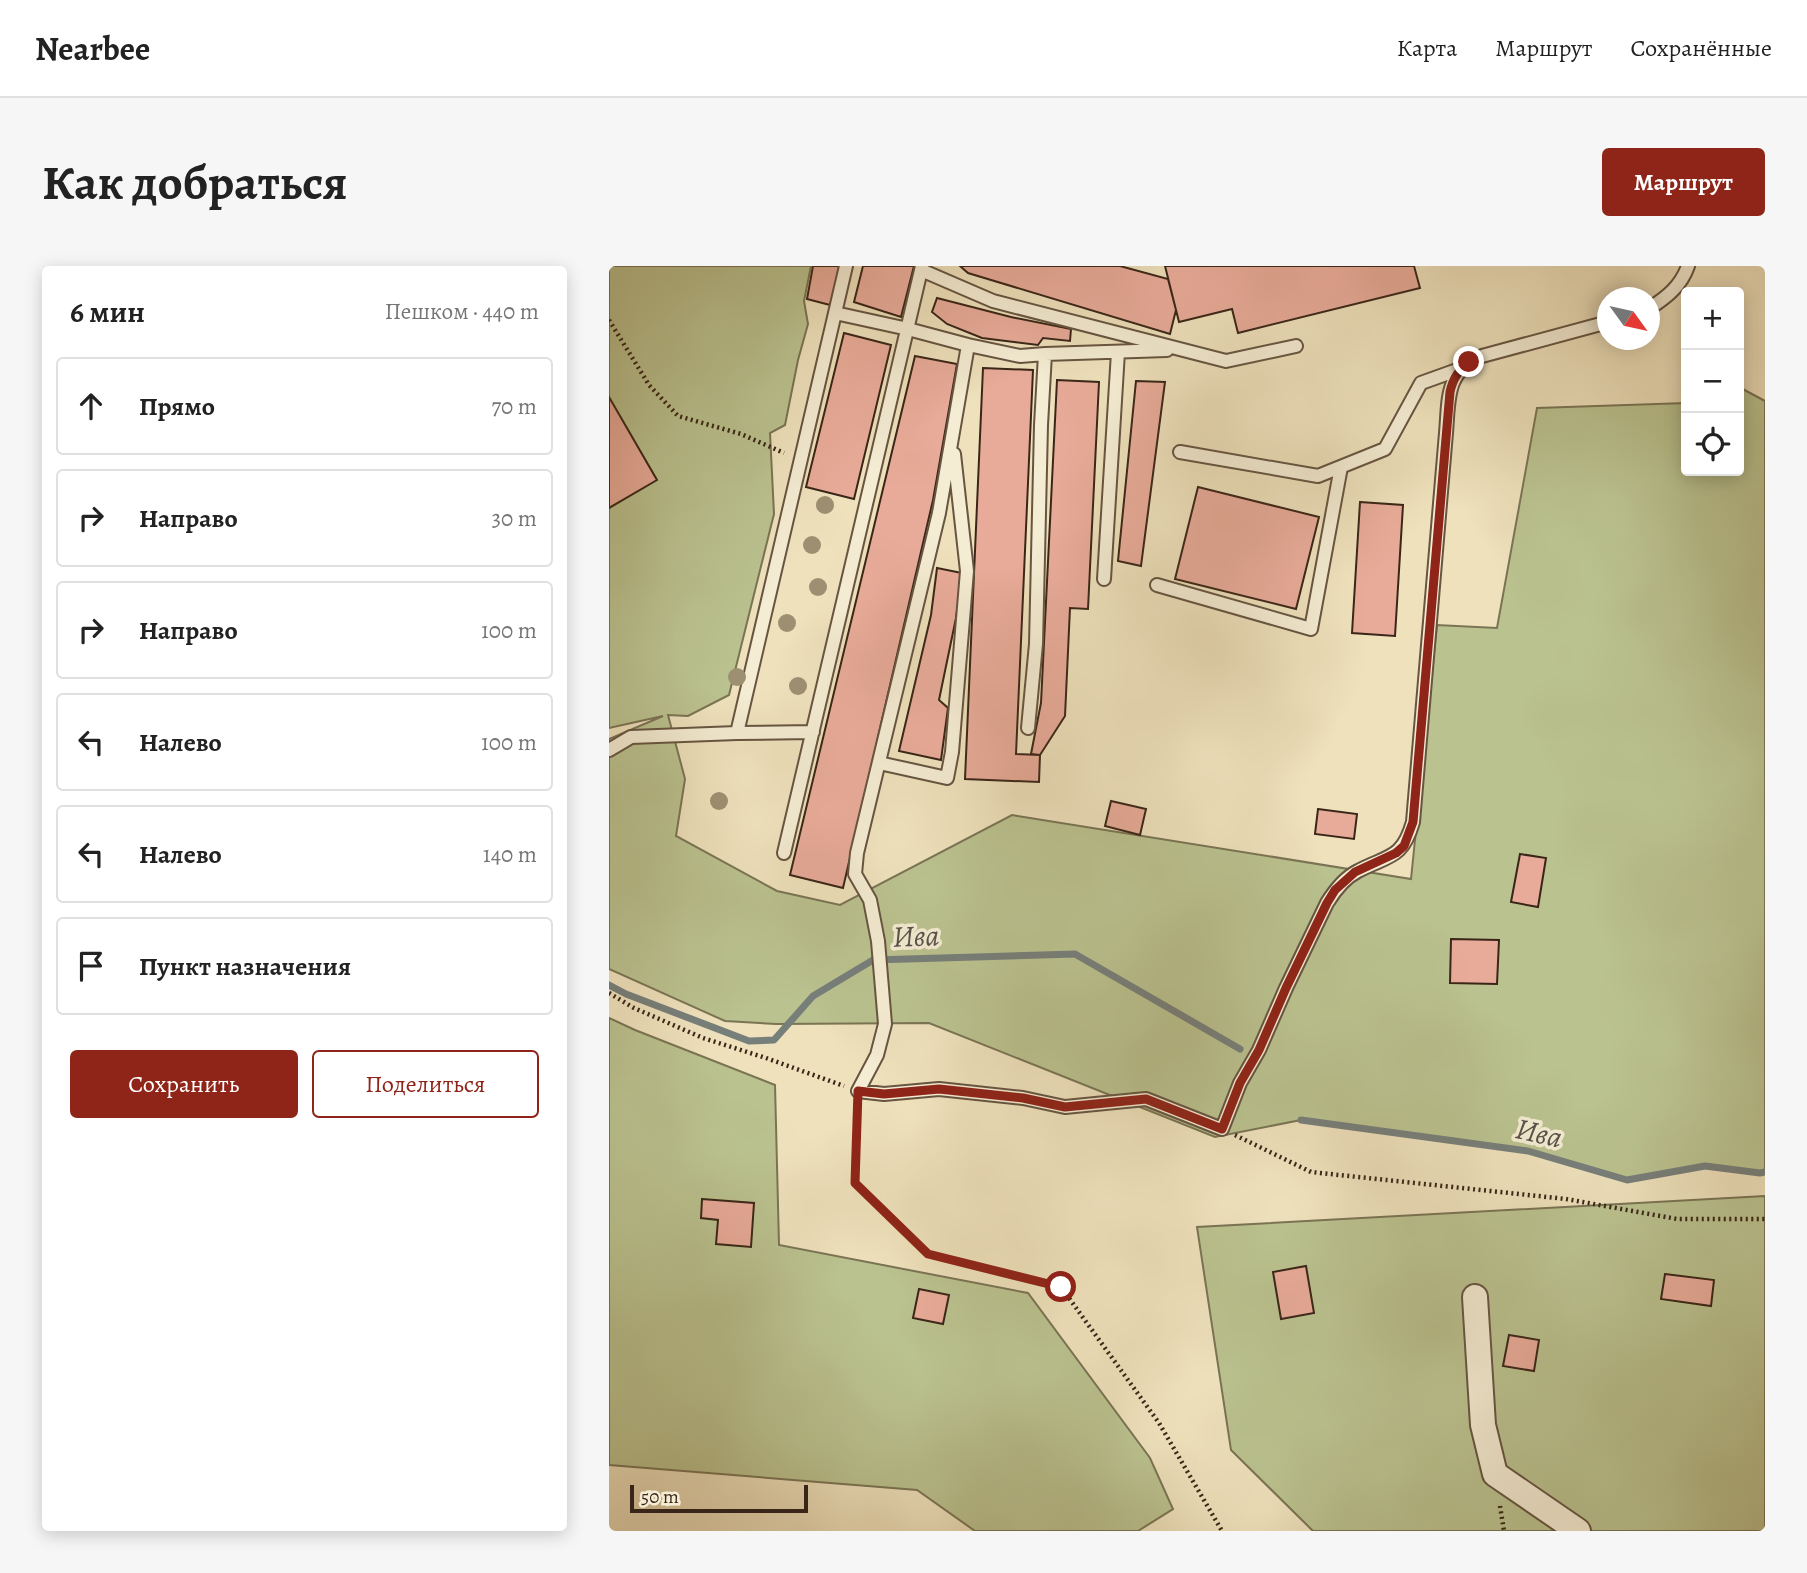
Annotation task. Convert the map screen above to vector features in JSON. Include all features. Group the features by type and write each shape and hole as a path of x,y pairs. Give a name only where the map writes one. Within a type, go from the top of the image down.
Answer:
{"street":[{"path":"1475,1297 1483,1425 1495,1474 1578,1531"}],"lane":[{"path":"737,733 846,266"},
{"path":"1660,302 1669,296 1685,275 1688,266"},
{"path":"784,853 921,268 993,301 1226,361 1296,346"},
{"path":"835,313 1020,356 1181,349"},
{"path":"1180,452 1318,476 1385,449 1421,383 1460,369 1482,356 1597,325"},
{"path":"968,345 939,513 857,853 855,874 870,900 878,941 885,1024 877,1055 858,1091 884,1094 939,1089 1023,1098 1065,1107 1146,1099 1222,1129 1240,1083 1259,1050 1319,917 1335,890 1355,872 1396,853 1404,846 1411,829 1450,392 1460,369"},
{"path":"1104,579 1118,352"},
{"path":"1028,728 1035,644 1045,354"},
{"path":"879,763 947,778 952,752 967,571 952,440"},
{"path":"1157,585 1311,629 1341,467"},
{"path":"609,750 631,737 813,732"}],"path":[{"path":"609,320 649,384 678,416 741,434 801,460"},
{"path":"609,993 634,1008 703,1038 858,1091 855,1183 928,1254 1061,1287 1159,1423 1222,1531"},
{"path":"1222,1129 1311,1172 1566,1199 1677,1219 1765,1219"}],"green space":[{"path":"609,266 811,266 804,301 808,324 785,425 770,433 774,514 729,695 688,716 668,715 685,779 676,836 777,891 840,905 1012,815 1411,879 1437,625 1497,628 1537,408 1681,403 1681,476 1744,476 1744,390 1765,401 1765,1172 1705,1166 1627,1180 1528,1151 1301,1120 1215,1137 929,1023 776,1024 725,1021 609,969 609,739 663,716 609,728"},
{"path":"609,1018 775,1085 779,1245 1028,1293 1150,1458 1173,1509 1138,1531 975,1531 917,1490 609,1465"},
{"path":"1765,1196 1765,1531 1313,1531 1231,1450 1197,1227"}],"building":[{"path":"813,266 840,266 830,305 807,299"},
{"path":"863,266 914,266 901,317 854,302"},
{"path":"960,266 1120,266 1168,279 1176,310 1170,334 968,273"},
{"path":"1165,266 1414,266 1420,288 1238,333 1232,309 1179,322"},
{"path":"937,298 1071,329 1070,341 1043,338 1038,345 982,338 947,324 932,312"},
{"path":"844,333 891,345 854,499 806,487"},
{"path":"915,356 957,364 933,500 843,888 790,875"},
{"path":"983,368 1033,370 1016,754 1040,755 1039,782 965,779"},
{"path":"1057,380 1099,382 1088,609 1070,608 1065,716 1040,755 1031,754 1041,703"},
{"path":"1136,381 1165,382 1141,566 1118,561"},
{"path":"609,397 657,480 609,508"},
{"path":"1198,487 1319,517 1296,609 1175,579"},
{"path":"1360,502 1403,505 1395,636 1352,633"},
{"path":"937,568 962,573 956,618 939,700 948,708 941,760 899,751 931,615"},
{"path":"1111,801 1146,809 1140,835 1105,826"},
{"path":"1318,809 1357,814 1354,839 1315,834"},
{"path":"1520,854 1546,858 1538,907 1511,902"},
{"path":"1451,939 1499,940 1497,984 1450,983"},
{"path":"702,1199 754,1203 751,1247 716,1244 718,1220 701,1218"},
{"path":"1306,1266 1314,1313 1281,1319 1273,1272"},
{"path":"1665,1274 1714,1280 1711,1306 1661,1299"},
{"path":"919,1289 949,1295 943,1324 913,1318"},
{"path":"1509,1335 1539,1340 1534,1371 1503,1366"}],"waterway":[{"name":"Ива","path":"609,985 749,1041 774,1040 813,996 873,960 1075,954 1240,1049"},
{"name":"Ива","path":"1301,1120 1528,1151 1627,1180 1705,1166 1765,1172"}],"route":[{"path":"1061,1287 928,1254 855,1183 858,1091 884,1094 939,1089 1023,1098 1065,1107 1146,1099 1222,1129 1240,1083 1259,1050 1286,988 1335,890 1355,872 1396,853 1404,846 1409,836 1413,822 1450,392 1453,380 1469,362"}]}
